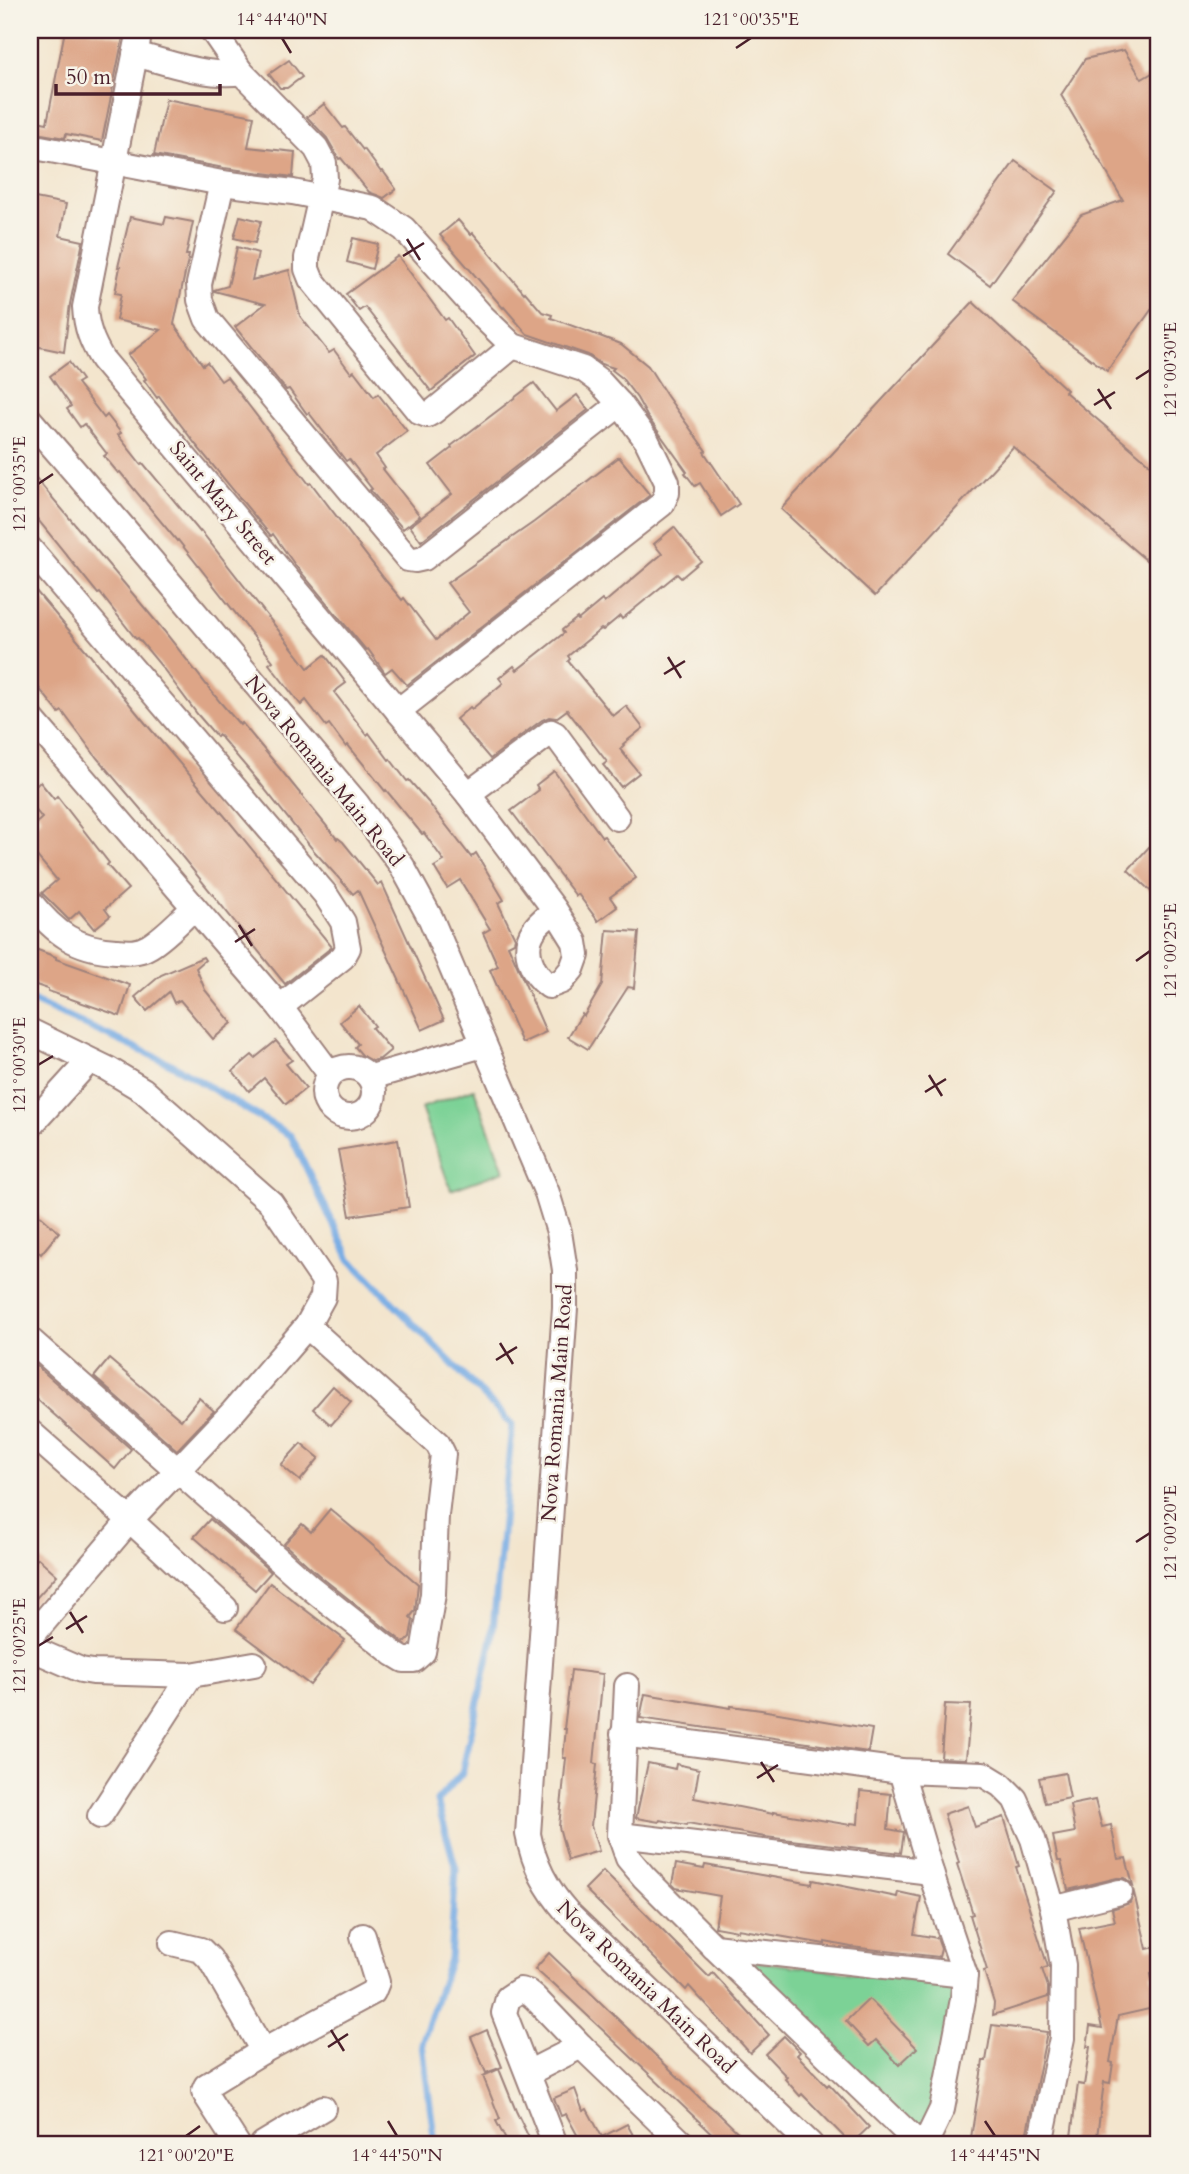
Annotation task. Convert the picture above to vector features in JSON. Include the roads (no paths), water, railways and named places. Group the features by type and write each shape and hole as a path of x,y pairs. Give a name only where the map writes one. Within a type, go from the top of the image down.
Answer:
{"street":[{"path":"212,30 241,72 316,148 324,163 325,178 319,197 307,269 311,279 419,412 427,415 434,411 513,345"},
{"path":"137,42 198,71 232,74 241,72"},
{"name":"Saint Mary Street","path":"137,42 85,307 86,324 92,342 102,359 468,794 555,910"},
{"path":"30,146 222,183 293,192 373,208 404,229 481,315 513,345 583,369 598,380 620,404 647,441 667,482 667,493 662,504 398,711"},
{"path":"222,183 199,284 200,300 207,319 408,559 415,561 424,558 620,404"},
{"name":"Nova Romania Main Road","path":"30,420 379,833 402,866 431,919 547,1193 559,1232 565,1270 564,1322 528,1834 532,1855 551,1894 567,1912 810,2144"},
{"path":"30,549 325,894 343,922 348,948 343,957 279,1007"},
{"path":"30,718 279,1007 330,1074"},
{"path":"468,794 551,732 617,818"},
{"path":"30,902 39,914 79,945 96,950 134,952 149,947 194,908"},
{"path":"30,1031 143,1090 271,1203 324,1282 323,1297 307,1326 242,1403 130,1520 30,1638"},
{"path":"370,1077 483,1045"},
{"path":"30,1126 89,1061"},
{"path":"346,1066 364,1071 374,1085 375,1093 368,1109 361,1115 345,1117 330,1108 325,1101 324,1090 330,1074 346,1066"},
{"path":"30,1340 311,1588 394,1654 404,1660 414,1660 423,1652 433,1594 436,1515 443,1454 438,1444 307,1326"},
{"path":"30,1432 225,1608"},
{"path":"30,1648 81,1670 191,1675 254,1664"},
{"path":"100,1816 191,1675"},
{"path":"627,1686 620,1835 628,1858 714,1947 919,2144"},
{"path":"623,1734 901,1770 983,1774 1001,1785 1015,1799 1033,1839 1052,1909 1063,1965 1062,2038 1040,2144"},
{"path":"901,1770 965,1975 942,2109 925,2144"},
{"path":"620,1835 931,1872"},
{"path":"1052,1909 1120,1892"},
{"path":"237,2144 207,2097 204,2091 206,2086 263,2051 373,1992 377,1982 363,1936"},
{"path":"173,1943 201,1951 209,1959 263,2051"},
{"path":"714,1947 965,1975"},
{"path":"555,2144 504,2013 508,1998 520,1990 535,1998 683,2144"},
{"path":"528,2073 581,2046"},
{"path":"263,2144 323,2108"}],"waterway":[{"path":"30,1000 173,1065 291,1136 350,1259 512,1425 492,1639 462,1773 437,1801 456,1869 450,1959 422,2043 435,2144"}]}
